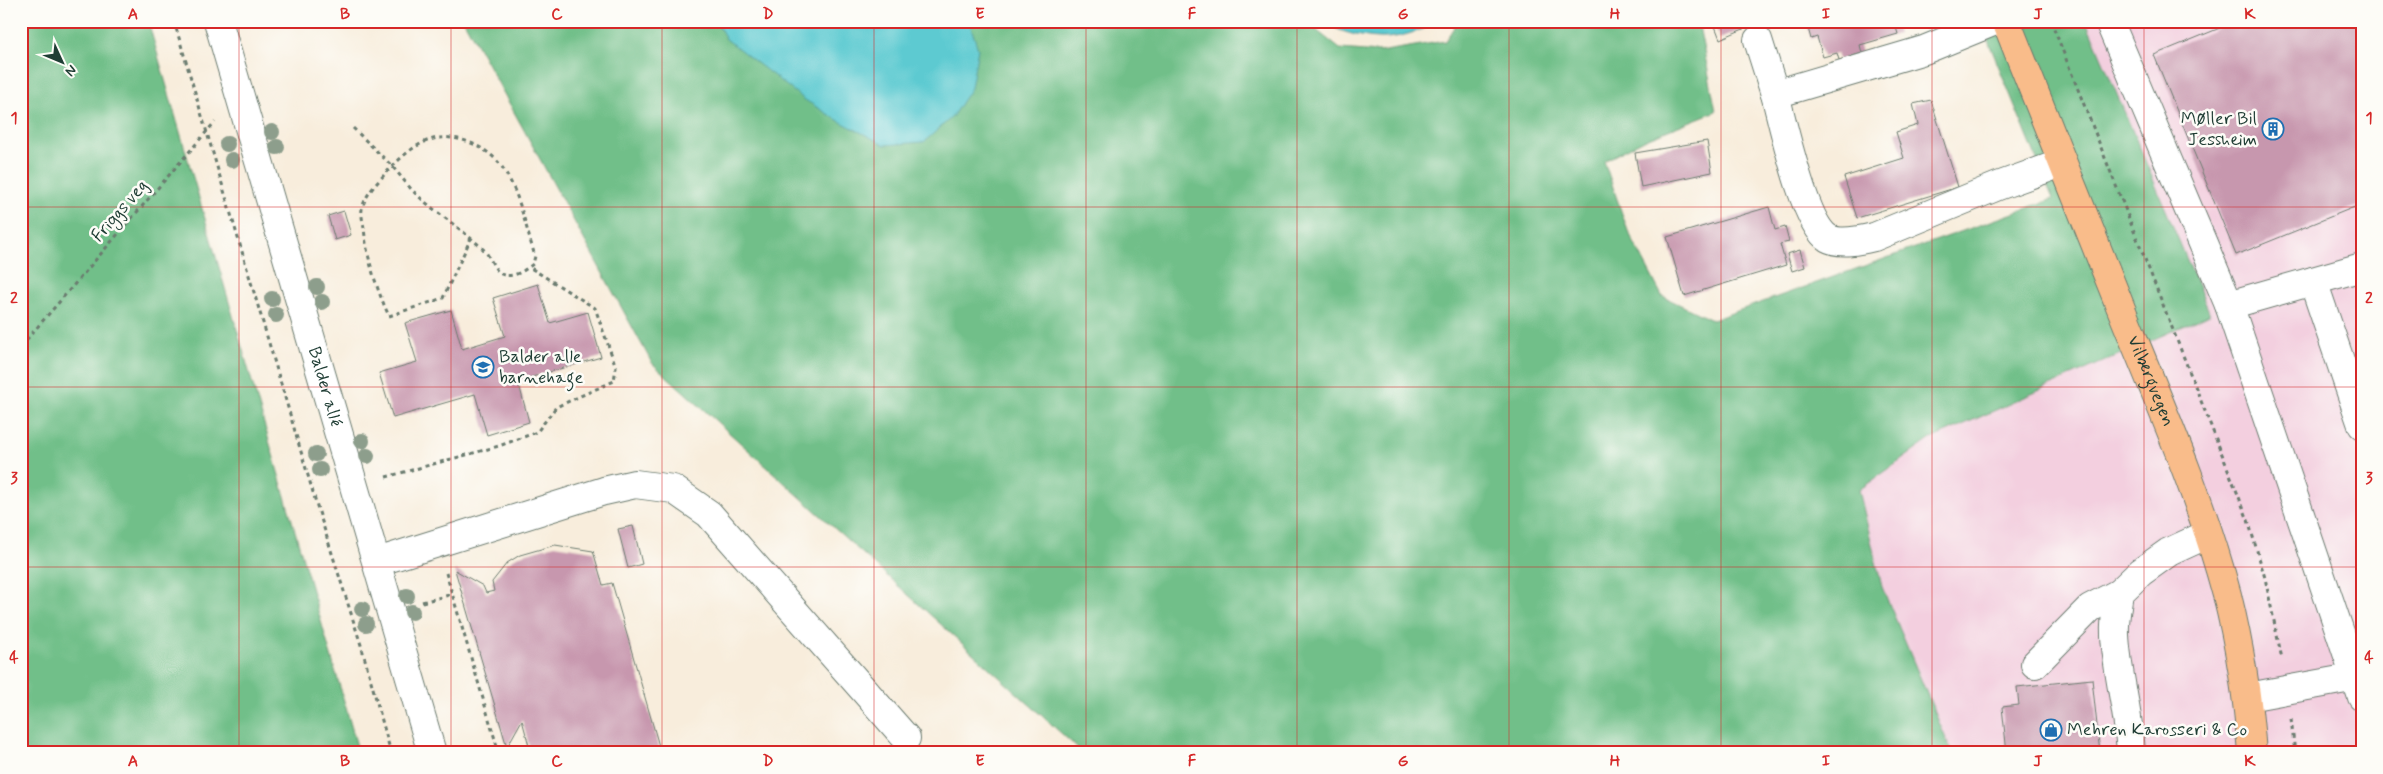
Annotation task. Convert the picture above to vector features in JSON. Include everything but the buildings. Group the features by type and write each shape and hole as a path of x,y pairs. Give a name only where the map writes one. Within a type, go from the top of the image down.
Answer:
{"main road":[{"name":"Vilbergvegen","path":"2006,21 2160,404 2208,534 2227,595 2248,697 2252,753"}],"street":[{"name":"Balder allé","path":"218,21 432,753"},
{"path":"1775,94 1924,50 1995,21"},
{"path":"2109,21 2229,305 2360,683 2248,697"},
{"path":"1758,40 1807,208 1820,231 1830,239 1857,241 1874,237 1998,186 2062,163"},
{"path":"2229,305 2362,267"},
{"path":"2313,281 2362,424"},
{"path":"377,562 604,491 635,484 673,489 708,514 906,738"},
{"path":"2035,664 2090,608 2119,592 2141,572 2169,552 2208,534"},
{"path":"2119,592 2115,633 2119,670 2130,728 2131,753"}],"path":[{"path":"174,21 317,506 361,645 391,753"},
{"path":"2051,21 2248,520 2279,637 2295,753"},
{"name":"Friggs veg","path":"21,346 240,94"},
{"path":"353,128 392,166 412,190 471,238 486,251 499,273 507,276 518,274 533,264 535,256 512,186 500,164 486,151 470,142 453,138 431,139 410,151 392,166 370,190 362,210 366,250 380,297 388,316 443,298 471,238"},
{"path":"386,477 499,446 537,432 556,407 614,381 616,367 595,308 529,267"},
{"path":"438,544 499,753"},
{"path":"422,602 453,594"}],"shaded area":[{"path":"2086,21 2362,21 2362,753 1952,753 1882,587 1859,490 1931,439 2210,314"}],"green space":[{"path":"21,21 148,21 359,753 21,753"},
{"path":"464,21 1305,21 1340,49 1379,52 1445,41 1458,21 1698,21 1716,111 1646,139 1604,161 1628,231 1662,296 1712,320 2053,199 1980,21 2086,21 2210,314 1931,439 1859,490 1882,587 1952,753 1083,753 652,363"}],"water":[{"path":"716,21 969,21 978,49 971,88 952,117 924,142 885,145 839,121 805,100 726,39"},
{"path":"1326,21 1443,21 1408,34 1380,38 1345,32"}],"place":[{"name":"Møller Bil Jessheim","path":"2273,129"},
{"name":"Balder alle barnehage","path":"483,367"},
{"name":"Mehren Karosseri & Co","path":"2051,730"}]}
